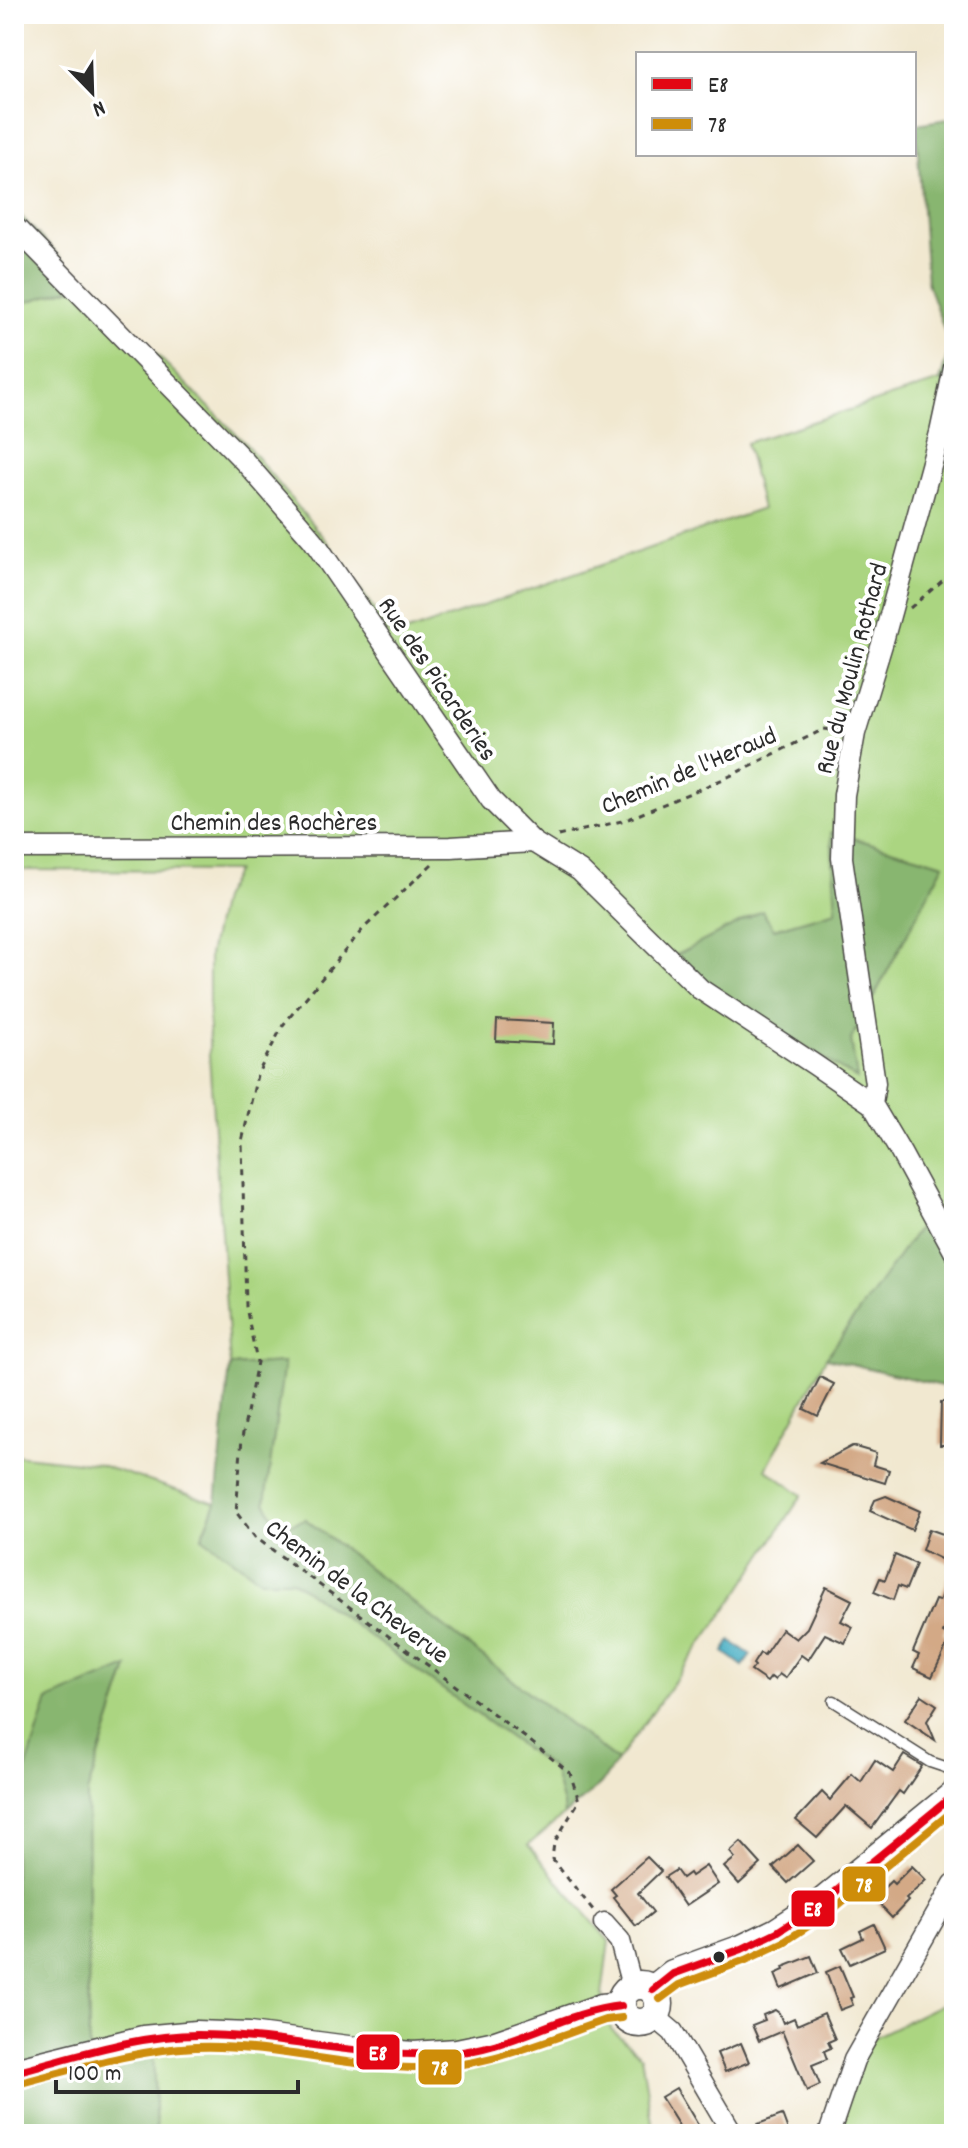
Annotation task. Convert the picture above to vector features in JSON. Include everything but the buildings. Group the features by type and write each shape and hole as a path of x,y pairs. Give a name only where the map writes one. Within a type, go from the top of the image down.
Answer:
{"main road":[{"path":"14,2072 143,2040 196,2035 249,2037 414,2056 457,2053 496,2045 602,2008 640,2000 673,1974 742,1949 777,1932 823,1902 954,1795"}],"street":[{"name":"Rue des Picarderies","path":"14,226 246,463 313,540 491,800 533,842 580,871 700,989 872,1104"},
{"name":"Rue du Moulin Rothard","path":"872,1104 875,1083 842,858 844,795 855,733 940,433 954,368"},
{"name":"Chemin des Rochères","path":"14,848 451,847 533,842"},
{"path":"872,1104 954,1251"},
{"path":"829,2134 854,2060 954,1884"},
{"path":"604,1923 620,1941 640,2000 673,2032 733,2134"}],"lane":[{"path":"834,1701 930,1762 954,1770"}],"path":[{"path":"883,641 901,616 954,571"},
{"name":"Chemin de l'Heraud","path":"533,842 626,820 728,777 824,729 855,733"},
{"name":"Chemin de la Cheverue","path":"451,847 363,929 283,1025 257,1075 242,1142 246,1307 257,1362 242,1438 236,1512 255,1537 570,1773 579,1801 554,1843 552,1859 604,1923"}],"green space":[{"path":"954,118 954,386 940,381 950,346 927,282 916,124"},
{"path":"14,209 86,284 14,306"},
{"path":"86,284 244,442 332,548 393,637 762,509 746,443 940,381 954,386 954,1224 946,1210 826,1358 766,1469 802,1495 738,1593 617,1761 305,1519 280,1528 265,1502 283,1363 230,1366 209,1055 209,955 221,899 236,871 14,870 14,306","holes":["831,833 944,864 851,1040 856,1078 762,911 773,929 837,911"]},
{"path":"831,832 944,864 851,1040 857,1079 706,986 676,955 762,911 774,929 836,911"},
{"path":"947,1210 954,1224 954,1389 826,1358 917,1230"},
{"path":"284,1363 265,1502 280,1528 305,1519 617,1761 601,1784 564,1815 553,1769 292,1580 261,1580 202,1537 216,1503 230,1366"},
{"path":"14,1455 97,1464 216,1503 202,1536 261,1580 292,1580 553,1769 564,1815 528,1845 609,1941 602,1995 611,2029 641,2056 654,2134 156,2134 153,2051 89,2066 87,1793 128,1668 48,1700 22,1783 14,1783"},
{"path":"128,1667 87,1793 89,2065 153,2051 156,2134 14,2134 14,1783 22,1782 48,1700"},
{"path":"954,1924 954,1993 944,1945"},
{"path":"954,1998 954,2134 836,2134 861,2061 874,2037"}],"water":[{"path":"731,1641 751,1655 743,1666 724,1652"}],"transit line":[{"name":"E8","path":"653,1990 673,1974 742,1949 777,1932 823,1902 954,1795"},
{"name":"78","path":"660,1999 679,1985 784,1942 831,1911 954,1810"},
{"name":"E8","path":"14,2072 105,2048 152,2039 198,2035 388,2053 452,2053 495,2045 578,2015 621,2006"},
{"name":"78","path":"17,2084 127,2056 195,2047 249,2049 385,2066 437,2067 486,2059 605,2020 622,2018"}]}
